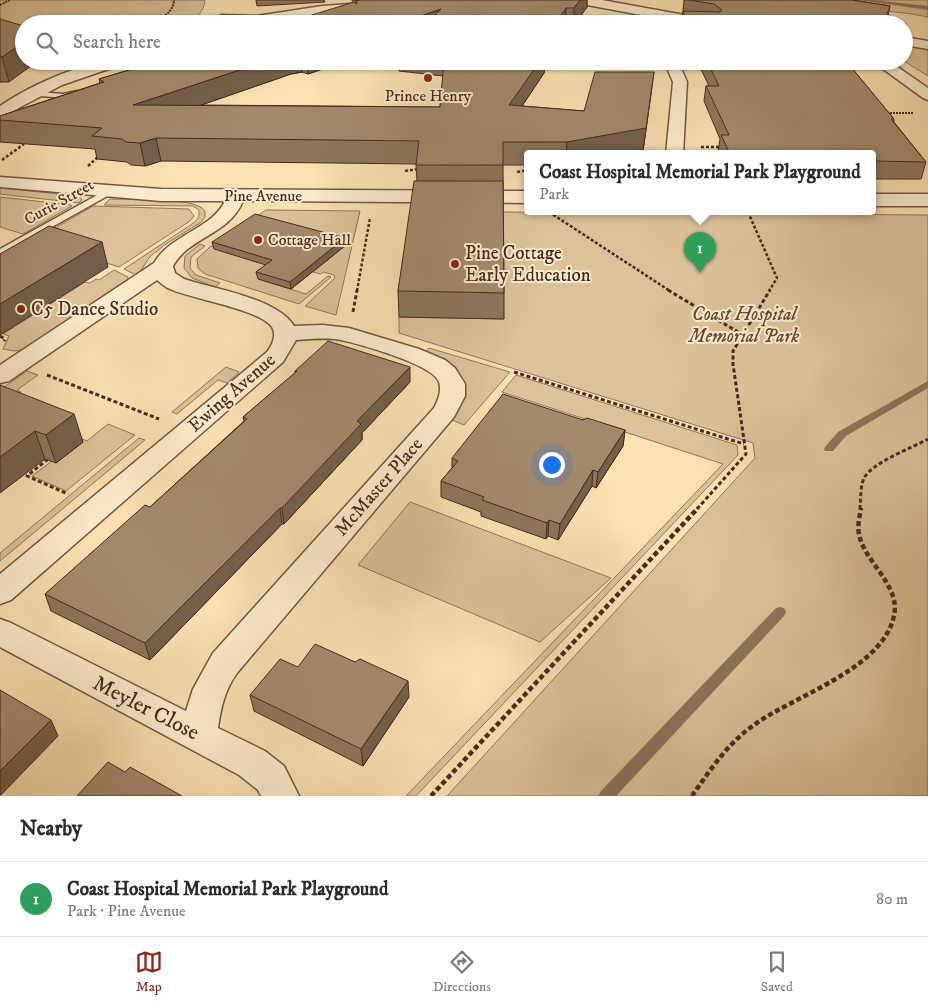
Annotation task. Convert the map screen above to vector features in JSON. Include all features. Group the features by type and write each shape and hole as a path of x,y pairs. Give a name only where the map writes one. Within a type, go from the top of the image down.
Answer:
{"street":[{"path":"582,0 664,15"},
{"path":"222,15 229,6"},
{"path":"290,15 337,8 382,6"},
{"path":"913,42 928,45"},
{"path":"0,113 30,93 88,70"},
{"path":"675,70 680,82 675,150"},
{"path":"892,70 928,94"},
{"name":"Pine Avenue","path":"0,182 161,195 524,197"},
{"path":"0,376 162,267 170,254 225,216 236,196"},
{"path":"876,200 928,200"},
{"name":"Ewing Avenue","path":"0,592 275,357 284,345 286,334 279,321 270,315 176,284 167,279 162,267"},
{"name":"McMaster Place","path":"200,736 206,695 220,669 445,411 453,394 453,385 446,372 437,364 417,356 338,333 319,331 286,334"},
{"name":"Meyler Close","path":"0,632 258,766 271,778 280,796"}],"lane":[{"path":"30,93 66,96 86,90"},
{"name":"Curie Street","path":"0,253 108,192"}],"path":[{"path":"0,5 10,0"},
{"path":"163,15 170,11 174,5 174,0"},
{"path":"881,113 919,113"},
{"path":"0,162 24,144"},
{"path":"693,147 731,147"},
{"path":"82,172 106,150"},
{"path":"397,173 426,168"},
{"path":"553,215 655,282 743,335"},
{"path":"431,796 744,458 733,355 777,278 749,215"},
{"path":"353,314 370,218"},
{"path":"514,372 744,444"},
{"path":"45,375 159,419"},
{"path":"692,796 727,749 742,734 772,713 845,673 871,650 891,626 895,613 893,596 872,561 859,534 863,484 869,472 928,439"},
{"path":"48,460 27,476 68,494"}],"green space":[{"path":"0,0 205,0 205,4 198,15 15,15 15,38 0,34"},
{"path":"789,0 928,0 928,17 912,14"},
{"path":"913,46 928,49 928,76 913,67"},
{"path":"0,188 79,196 82,200 79,203 0,194"},
{"path":"0,197 72,206 23,234 0,227"},
{"path":"110,199 161,200 189,203 199,206 205,211 205,217 200,223 153,254 136,275 124,269 195,222 199,217 199,210 193,206 104,205"},
{"path":"93,206 189,209 194,216 190,221 119,267 38,241 38,238"},
{"path":"266,210 360,211 336,315 305,306 335,278 334,275 323,272 321,274 313,272 345,246 258,279 306,294 328,276 331,277 299,304 205,274 198,268 197,259 211,246 257,262 251,220"},
{"name":"Coast Hospital Memorial Park","path":"503,212 524,212 524,215 928,215 928,796 447,796 755,458 753,443 399,333 399,317 503,319"},
{"path":"200,244 205,246 191,257 190,268 196,275 220,283 215,287 192,278 184,268 185,256"},
{"path":"114,270 128,277 128,282 27,349 14,351 3,349 9,336 3,334 85,282 90,283 96,279 99,280"},
{"path":"429,348 510,372 464,425 452,420 461,405 465,390 460,375 440,360 425,353"},
{"path":"226,367 239,372 227,383 218,380 177,414 172,412"},
{"path":"27,371 38,375 17,390 21,392 1,405 87,441 108,424 135,435 66,491 32,476 52,461 56,462 82,441 58,432 52,436 16,422 23,416 0,407 0,390"},
{"path":"516,375 737,445 738,455 416,796 406,796 723,464 502,392"},
{"path":"139,438 145,440 0,561 0,553"},
{"path":"410,502 611,578 540,642 358,565"}],"building":[{"path":"580,0 574,8 566,8 561,15 435,15 441,9 424,15 312,15 354,2 357,4 356,1"},
{"path":"689,0 852,0 890,6 887,14 889,15 684,15 683,12 720,12 722,10 714,4"},
{"path":"0,19 15,23 15,48 2,57 0,56"},
{"path":"129,70 240,70 133,105 440,107 443,70 534,70 509,105 584,111 595,72 654,72 646,128 567,142 503,142 503,165 416,165 419,141 156,138 140,143 92,136 102,128 0,120 0,116 104,82 99,79"},
{"path":"711,70 853,70 926,162 876,161 876,150 728,150 721,135 729,135 706,86 719,86"},
{"name":"Pine Cottage Early Education","path":"414,181 503,181 504,293 398,291"},
{"path":"255,214 345,238 290,282 256,272 272,260 212,242"},
{"path":"49,226 102,242 0,304 0,254"},
{"path":"328,341 410,367 357,421 361,424 282,508 145,643 45,594 145,505 150,507 247,419 243,417 297,371 295,371"},
{"path":"0,385 74,414 46,435 35,431 0,457"},
{"path":"503,394 583,420 587,418 625,430 598,472 593,470 560,524 549,520 547,523 482,500 484,497 441,481 458,461 452,458"},
{"path":"315,644 355,662 360,659 408,681 361,749 250,695 280,659 298,667"},
{"path":"0,690 51,720 0,771"},
{"path":"108,762 125,772 130,767 182,796 77,796"}],"waterway":[{"path":"860,0 928,8"},
{"path":"829,449 842,434 928,384"},
{"path":"606,796 780,612"}],"place":[{"name":"Prince Henry","path":"428,78"},
{"name":"Cottage Hall","path":"258,240"},
{"name":"Pine Cottage Early Education","path":"455,264"},
{"name":"Coast Hospital Memorial Park Playground","path":"700,273"},
{"name":"C5 Dance Studio","path":"21,309"}]}
